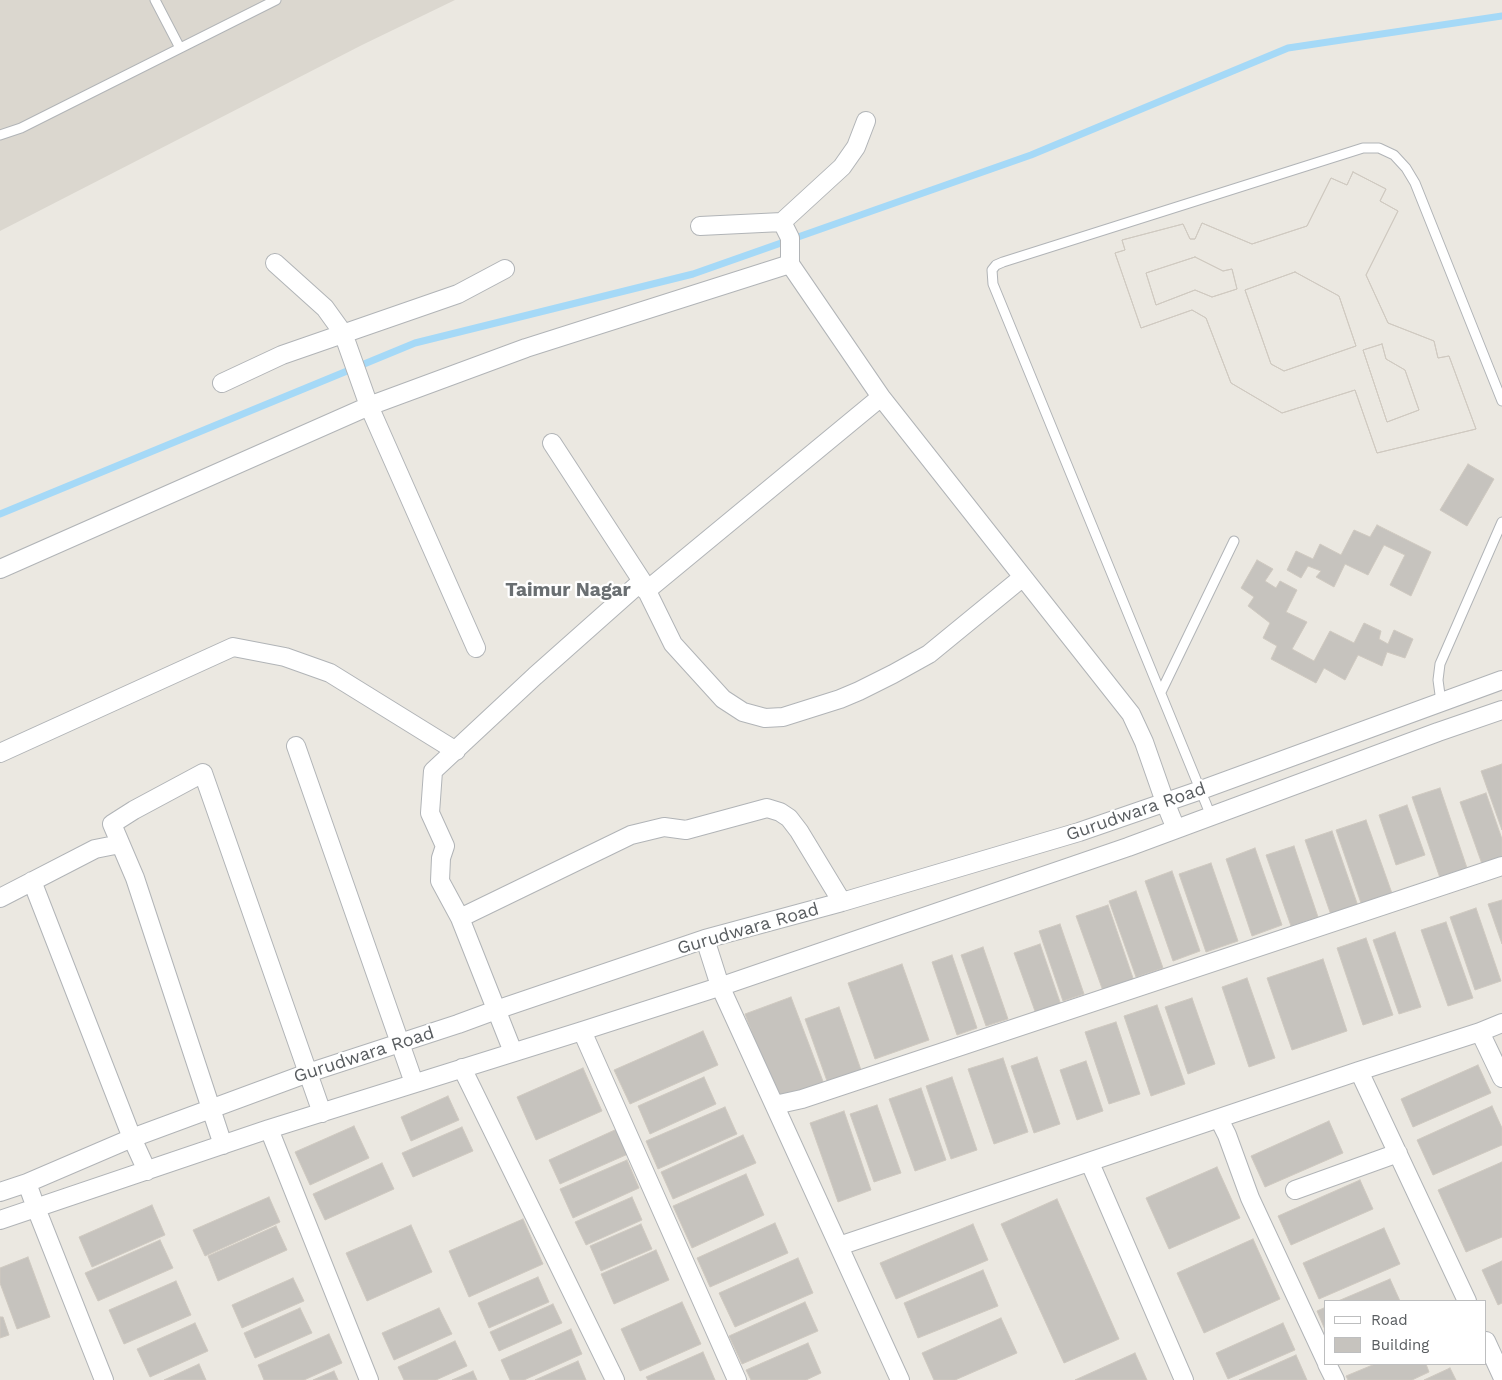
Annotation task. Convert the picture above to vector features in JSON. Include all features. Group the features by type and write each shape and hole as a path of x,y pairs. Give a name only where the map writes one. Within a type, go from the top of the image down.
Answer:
{"street":[{"path":"700,226 782,222 842,167 856,147 866,121"},
{"path":"782,222 790,251 881,397 1131,714 1144,742 1176,829"},
{"path":"0,569 369,406 790,251"},
{"path":"275,263 325,308 344,333 369,406 476,648"},
{"path":"222,383 282,356 458,294 505,269"},
{"path":"513,1052 460,918 440,880 441,858 445,846 430,813 433,771 535,676 644,586 881,397"},
{"path":"552,444 644,586 673,644 723,699 742,712 765,718 783,717 840,698 892,674 929,654 1023,577"},
{"path":"0,753 234,647 285,657 330,673 456,750"},
{"name":"Gurudwara Road","path":"0,1192 27,1183 132,1138 308,1073 705,940 842,902 1079,832 1201,790 1502,680"},
{"path":"0,1220 269,1130 720,986 1118,850 1502,710"},
{"path":"296,746 414,1083"},
{"path":"223,1145 135,878 112,824 203,773 322,1113"},
{"path":"460,918 631,835 664,826 686,830 767,808 780,812 789,818 799,831 842,902"},
{"path":"0,898 95,849 120,844"},
{"path":"775,1105 802,1099 1502,866"},
{"path":"32,881 132,1138 147,1171"},
{"path":"705,940 720,986 900,1380"},
{"path":"839,1246 1480,1032 1502,1023"},
{"path":"582,1031 737,1380"},
{"path":"1480,1032 1502,1078"},
{"path":"462,1068 615,1380"},
{"path":"1359,1071 1467,1300"},
{"path":"1219,1119 1250,1198 1324,1358"},
{"path":"269,1130 369,1380"},
{"path":"1295,1190 1398,1153"},
{"path":"1090,1163 1184,1380"},
{"path":"27,1183 104,1380"},
{"path":"1487,1343 1502,1376"},
{"path":"1328,1365 1335,1380"}],"lane":[{"path":"155,0 180,48"},
{"path":"0,135 21,128 276,0"},
{"path":"1211,816 993,284 992,270 996,265 1003,262 1363,148 1378,148 1394,155 1406,168 1415,183 1502,400"},
{"path":"1441,702 1438,680 1440,664 1502,522"},
{"path":"1161,692 1234,542"}],"shaded area":[{"path":"0,0 455,0 362,45 0,231"}],"building":[{"path":"1353,172 1386,189 1380,201 1398,211 1366,275 1388,323 1434,341 1438,358 1449,356 1476,429 1377,453 1355,390 1282,413 1231,383 1206,318 1192,310 1141,328 1115,253 1125,250 1122,240 1183,224 1190,239 1195,239 1202,223 1252,244 1307,226 1331,178 1347,185","holes":["1195,257 1223,271 1232,269 1237,289 1212,297 1195,290 1156,305 1146,273","1295,272 1339,296 1356,346 1284,371 1271,364 1245,290","1382,344 1386,359 1405,370 1419,410 1387,422 1363,350"]},
{"path":"1353,172 1386,189 1380,201 1398,211 1366,275 1388,323 1434,341 1438,358 1449,356 1476,429 1377,453 1355,390 1282,413 1231,383 1206,318 1192,310 1141,328 1115,253 1125,250 1122,240 1183,224 1190,239 1195,239 1202,223 1252,244 1307,226 1331,178 1347,185"},
{"path":"1195,257 1223,271 1232,269 1237,289 1212,297 1195,290 1156,305 1146,273"},
{"path":"1295,272 1339,296 1356,346 1284,371 1271,364 1245,290"},
{"path":"1382,344 1386,359 1405,370 1419,410 1387,422 1363,350"},
{"path":"1468,464 1494,479 1467,526 1440,510"},
{"path":"1377,525 1431,552 1411,596 1390,585 1405,555 1384,545 1368,575 1345,564 1334,587 1316,577 1321,571 1308,566 1301,578 1287,570 1296,551 1313,559 1320,544 1341,555 1354,530 1370,537"},
{"path":"1257,560 1273,569 1265,581 1276,588 1280,581 1297,590 1286,612 1307,622 1292,649 1314,661 1330,631 1354,643 1364,623 1381,631 1379,639 1388,644 1394,630 1413,639 1405,658 1387,652 1382,666 1358,655 1345,680 1324,668 1316,683 1271,659 1277,646 1263,638 1270,623 1248,606 1254,597 1241,588"},
{"path":"1502,764 1502,830 1481,771"},
{"path":"1440,788 1467,868 1440,878 1412,797"},
{"path":"1486,793 1502,839 1502,858 1482,864 1460,802"},
{"path":"1407,805 1425,855 1396,865 1379,815"},
{"path":"1366,820 1394,899 1363,909 1336,830"},
{"path":"1332,831 1358,906 1331,915 1305,840"},
{"path":"1294,846 1318,917 1291,926 1266,855"},
{"path":"1255,848 1282,925 1252,936 1226,859"},
{"path":"1211,863 1238,941 1206,952 1179,874"},
{"path":"1172,871 1200,951 1173,961 1145,881"},
{"path":"1136,891 1163,968 1136,977 1109,901"},
{"path":"1502,900 1502,944 1488,904"},
{"path":"1108,905 1134,981 1103,991 1076,916"},
{"path":"1476,908 1501,981 1475,990 1450,917"},
{"path":"1446,922 1473,998 1448,1006 1421,930"},
{"path":"1060,924 1084,994 1063,1001 1039,931"},
{"path":"1395,932 1421,1007 1399,1014 1373,940"},
{"path":"1366,938 1393,1015 1363,1025 1337,948"},
{"path":"1040,944 1061,1005 1036,1014 1014,953"},
{"path":"983,947 1008,1019 986,1026 961,955"},
{"path":"952,955 977,1028 957,1035 932,962"},
{"path":"1323,959 1347,1031 1292,1050 1267,978"},
{"path":"902,964 929,1040 875,1059 848,983"},
{"path":"1247,978 1275,1058 1249,1067 1222,987"},
{"path":"791,997 824,1084 778,1102 745,1014"},
{"path":"1192,998 1215,1064 1188,1074 1165,1007"},
{"path":"1157,1005 1185,1084 1151,1096 1124,1016"},
{"path":"839,1007 861,1070 827,1081 805,1019"},
{"path":"1116,1022 1140,1094 1109,1104 1085,1032"},
{"path":"703,1031 718,1065 630,1104 614,1070"},
{"path":"1037,1057 1060,1124 1034,1133 1011,1066"},
{"path":"1003,1058 1028,1132 994,1144 968,1069"},
{"path":"1086,1061 1103,1111 1077,1120 1060,1070"},
{"path":"1478,1065 1491,1093 1413,1127 1401,1099"},
{"path":"583,1068 602,1111 536,1140 517,1097"},
{"path":"704,1077 716,1104 650,1134 638,1106"},
{"path":"952,1077 977,1150 951,1159 926,1086"},
{"path":"921,1088 946,1160 915,1171 889,1099"},
{"path":"448,1096 459,1120 411,1141 401,1117"},
{"path":"877,1105 901,1173 874,1182 850,1114"},
{"path":"1492,1106 1502,1128 1502,1145 1433,1175 1417,1140"},
{"path":"725,1107 737,1134 658,1169 646,1141"},
{"path":"844,1111 871,1190 838,1202 810,1123"},
{"path":"1329,1121 1343,1153 1265,1187 1251,1156"},
{"path":"354,1126 369,1158 310,1185 295,1152"},
{"path":"462,1127 473,1151 413,1177 402,1153"},
{"path":"617,1129 628,1154 560,1184 549,1160"},
{"path":"743,1135 756,1163 673,1199 661,1172"},
{"path":"627,1160 639,1188 573,1218 560,1189"},
{"path":"1502,1162 1502,1237 1466,1252 1438,1190"},
{"path":"382,1163 394,1189 325,1220 313,1194"},
{"path":"1217,1167 1240,1218 1169,1249 1146,1198"},
{"path":"746,1174 764,1215 692,1248 673,1206"},
{"path":"1360,1180 1373,1209 1291,1245 1278,1216"},
{"path":"269,1197 280,1222 205,1256 193,1230"},
{"path":"632,1197 642,1220 586,1245 575,1222"},
{"path":"1057,1199 1119,1339 1064,1363 1001,1224"},
{"path":"152,1205 165,1235 92,1267 79,1237"},
{"path":"523,1219 543,1264 469,1297 449,1251"},
{"path":"775,1223 788,1253 710,1287 697,1258"},
{"path":"641,1224 652,1249 601,1271 590,1246"},
{"path":"973,1224 988,1260 896,1299 880,1263"},
{"path":"411,1225 432,1272 367,1301 346,1253"},
{"path":"276,1226 287,1250 218,1281 208,1256"},
{"path":"1384,1228 1400,1264 1319,1299 1303,1263"},
{"path":"1253,1239 1280,1299 1204,1333 1177,1273"},
{"path":"160,1240 173,1268 98,1301 85,1273"},
{"path":"656,1250 669,1280 614,1304 601,1274"},
{"path":"28,1257 50,1317 17,1329 0,1283 0,1268"},
{"path":"798,1258 813,1293 735,1327 719,1293"},
{"path":"1502,1261 1502,1303 1498,1305 1482,1270"},
{"path":"983,1270 998,1306 918,1338 904,1303"},
{"path":"538,1277 549,1302 489,1328 478,1303"},
{"path":"293,1278 304,1301 242,1328 232,1305"},
{"path":"1390,1279 1400,1300 1340,1300"},
{"path":"176,1281 191,1315 124,1344 109,1310"},
{"path":"682,1302 701,1344 640,1371 621,1329"},
{"path":"805,1302 818,1331 742,1364 729,1336"},
{"path":"553,1304 562,1323 499,1351 490,1332"},
{"path":"300,1308 312,1333 255,1358 244,1333"},
{"path":"439,1308 452,1334 394,1360 382,1333"},
{"path":"1324,1308 1324,1327 1317,1311"},
{"path":"0,1317 3,1317 9,1335 0,1338"},
{"path":"1001,1318 1017,1353 955,1380 934,1380 922,1353"},
{"path":"195,1323 208,1351 150,1377 137,1349"},
{"path":"1283,1323 1295,1350 1228,1379 1216,1353"},
{"path":"571,1329 582,1354 524,1380 510,1380 501,1360"},
{"path":"329,1334 342,1363 304,1380 264,1380 258,1365"},
{"path":"455,1341 467,1366 436,1380 404,1380 398,1367"},
{"path":"808,1343 821,1373 806,1380 751,1380 746,1370"},
{"path":"703,1352 715,1380 648,1380 646,1377"},
{"path":"1135,1353 1147,1380 1075,1380"},
{"path":"1296,1355 1307,1380 1239,1380"},
{"path":"578,1361 586,1380 535,1380"},
{"path":"199,1364 206,1380 164,1380"},
{"path":"1373,1365 1426,1365 1429,1372 1412,1380 1348,1380 1346,1376"},
{"path":"1450,1368 1456,1380 1424,1380"},
{"path":"334,1371 338,1380 313,1380"},
{"path":"473,1371 477,1380 452,1380"}],"waterway":[{"path":"0,514 415,343 693,274 1031,155 1288,48 1502,16"}],"district":[{"name":"Taimur Nagar","path":"568,590"}]}
